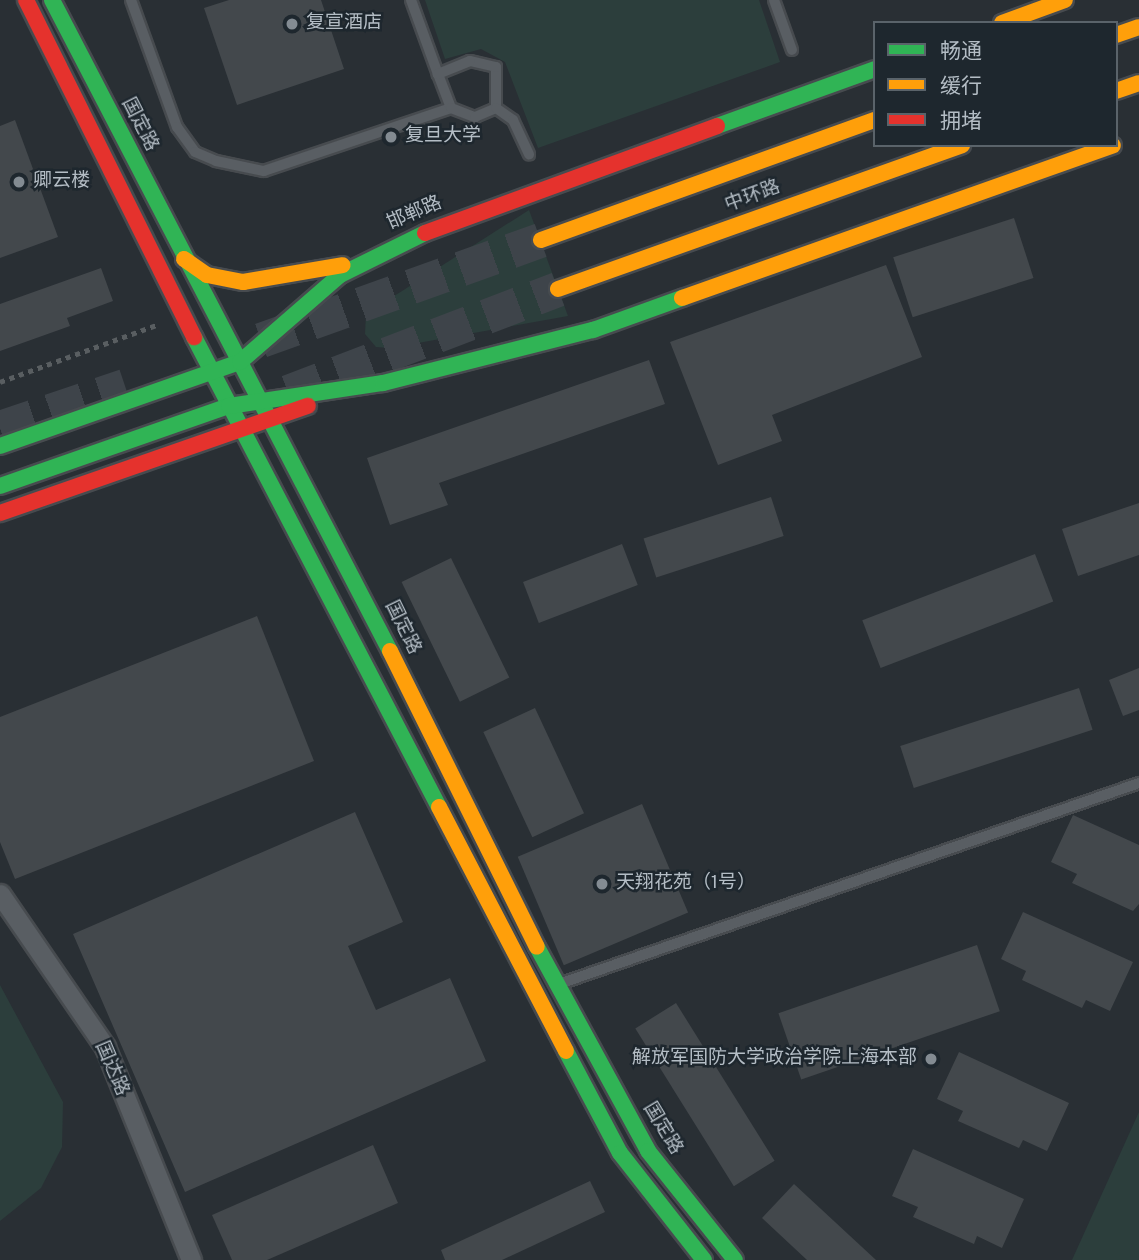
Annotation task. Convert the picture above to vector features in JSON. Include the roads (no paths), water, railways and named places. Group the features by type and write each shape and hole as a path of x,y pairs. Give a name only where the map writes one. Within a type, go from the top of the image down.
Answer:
{"main road":[{"path":"26,0 187,314 240,429 620,1153 704,1260"},
{"name":"国定路","path":"52,0 184,259 240,362 274,417 556,985 648,1151 735,1260"},
{"path":"1007,21 1065,0"},
{"path":"1118,34 1139,27"},
{"name":"邯郸路","path":"0,446 215,373 240,362 305,300 387,249 873,70"},
{"path":"1118,90 1139,83"},
{"name":"中环路","path":"541,240 873,121"},
{"name":"中环路","path":"558,289 956,147"},
{"path":"0,513 274,417 383,383 593,330 1110,147"},
{"path":"184,259 207,275 266,281 335,268 387,249"},
{"path":"0,486 229,406 261,398 383,383"}],"street":[{"name":"国达路","path":"0,894 105,1047 191,1260"}],"lane":[{"path":"131,0 177,127 195,152 216,161 264,171 451,108 475,117 496,108"},
{"path":"411,0 451,108"},
{"path":"774,0 792,50"},
{"path":"438,74 470,61 496,67 496,108"},
{"path":"496,108 513,120 529,154"},
{"path":"537,997 556,985 1139,783"}],"tunnel":[{"path":"261,340 541,240"},
{"path":"288,392 558,289"},
{"path":"0,428 125,386"}],"place":[{"name":"复宣酒店","path":"292,24"},
{"name":"复旦大学","path":"391,137"},
{"name":"卿云楼","path":"19,182"},
{"name":"天翔花苑（1号）","path":"602,884"},
{"name":"解放军国防大学政治学院上海本部","path":"931,1059"}]}
